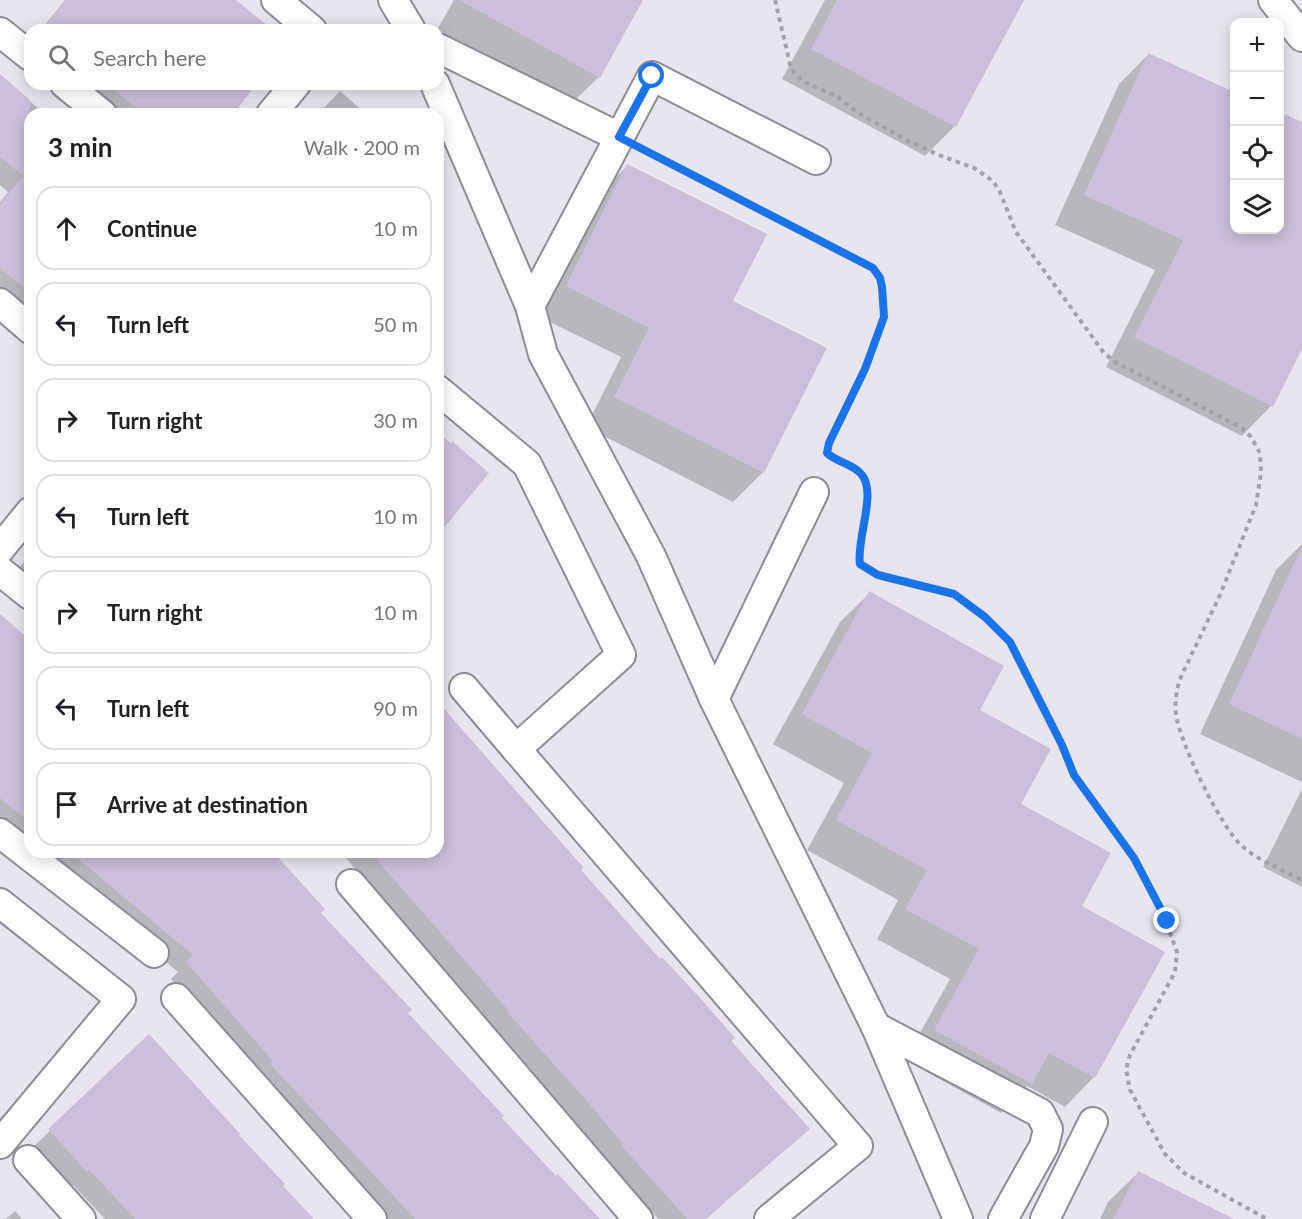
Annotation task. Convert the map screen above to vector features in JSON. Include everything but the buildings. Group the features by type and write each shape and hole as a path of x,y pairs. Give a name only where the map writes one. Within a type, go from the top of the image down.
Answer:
{"street":[{"path":"276,0 305,24"},
{"path":"393,0 407,24"},
{"path":"1273,0 1302,37"},
{"path":"0,32 24,51"},
{"path":"444,51 619,137"},
{"path":"530,306 652,76 816,160"},
{"path":"72,90 95,108"},
{"path":"276,108 291,90"},
{"path":"438,90 530,306 543,354 651,556 714,699 876,1027 958,1219"},
{"path":"0,303 24,323"},
{"path":"444,395 527,464 621,655 516,749"},
{"path":"714,699 814,492"},
{"path":"0,549 24,519"},
{"path":"0,571 24,590"},
{"path":"464,688 858,1146 769,1219"},
{"path":"0,833 24,852"},
{"path":"32,858 154,953"},
{"path":"351,884 638,1219"},
{"path":"0,903 121,999 5,1128"},
{"path":"176,998 372,1219"},
{"path":"876,1027 1040,1113 1048,1129 1044,1146 1004,1219"},
{"path":"1045,1219 1094,1122"},
{"path":"28,1160 81,1219"}],"path":[{"path":"775,0 789,63 794,73 802,81 838,97 857,112 906,140 974,168 988,177 1000,192 1016,232 1104,353 1115,362 1242,428 1256,444 1262,465 1256,505 1220,595 1179,681 1175,713 1186,747 1224,824 1234,838 1261,860 1302,880"},
{"path":"619,137 873,268 880,278 884,297 884,317 865,369 829,443 827,453 834,459 855,468 867,484 858,553 860,564 878,575 954,594 985,617 1010,642 1074,775 1134,858 1160,906 1177,952 1175,972 1130,1055 1126,1069 1130,1090 1165,1154 1173,1164 1184,1173 1267,1219"}],"route":[{"path":"652,76 619,137 873,268 880,278 884,297 884,317 865,369 829,443 827,453 845,465 855,468 867,484 858,553 860,564 878,575 954,594 985,617 1010,642 1062,745 1074,775 1134,858 1167,921"}]}
